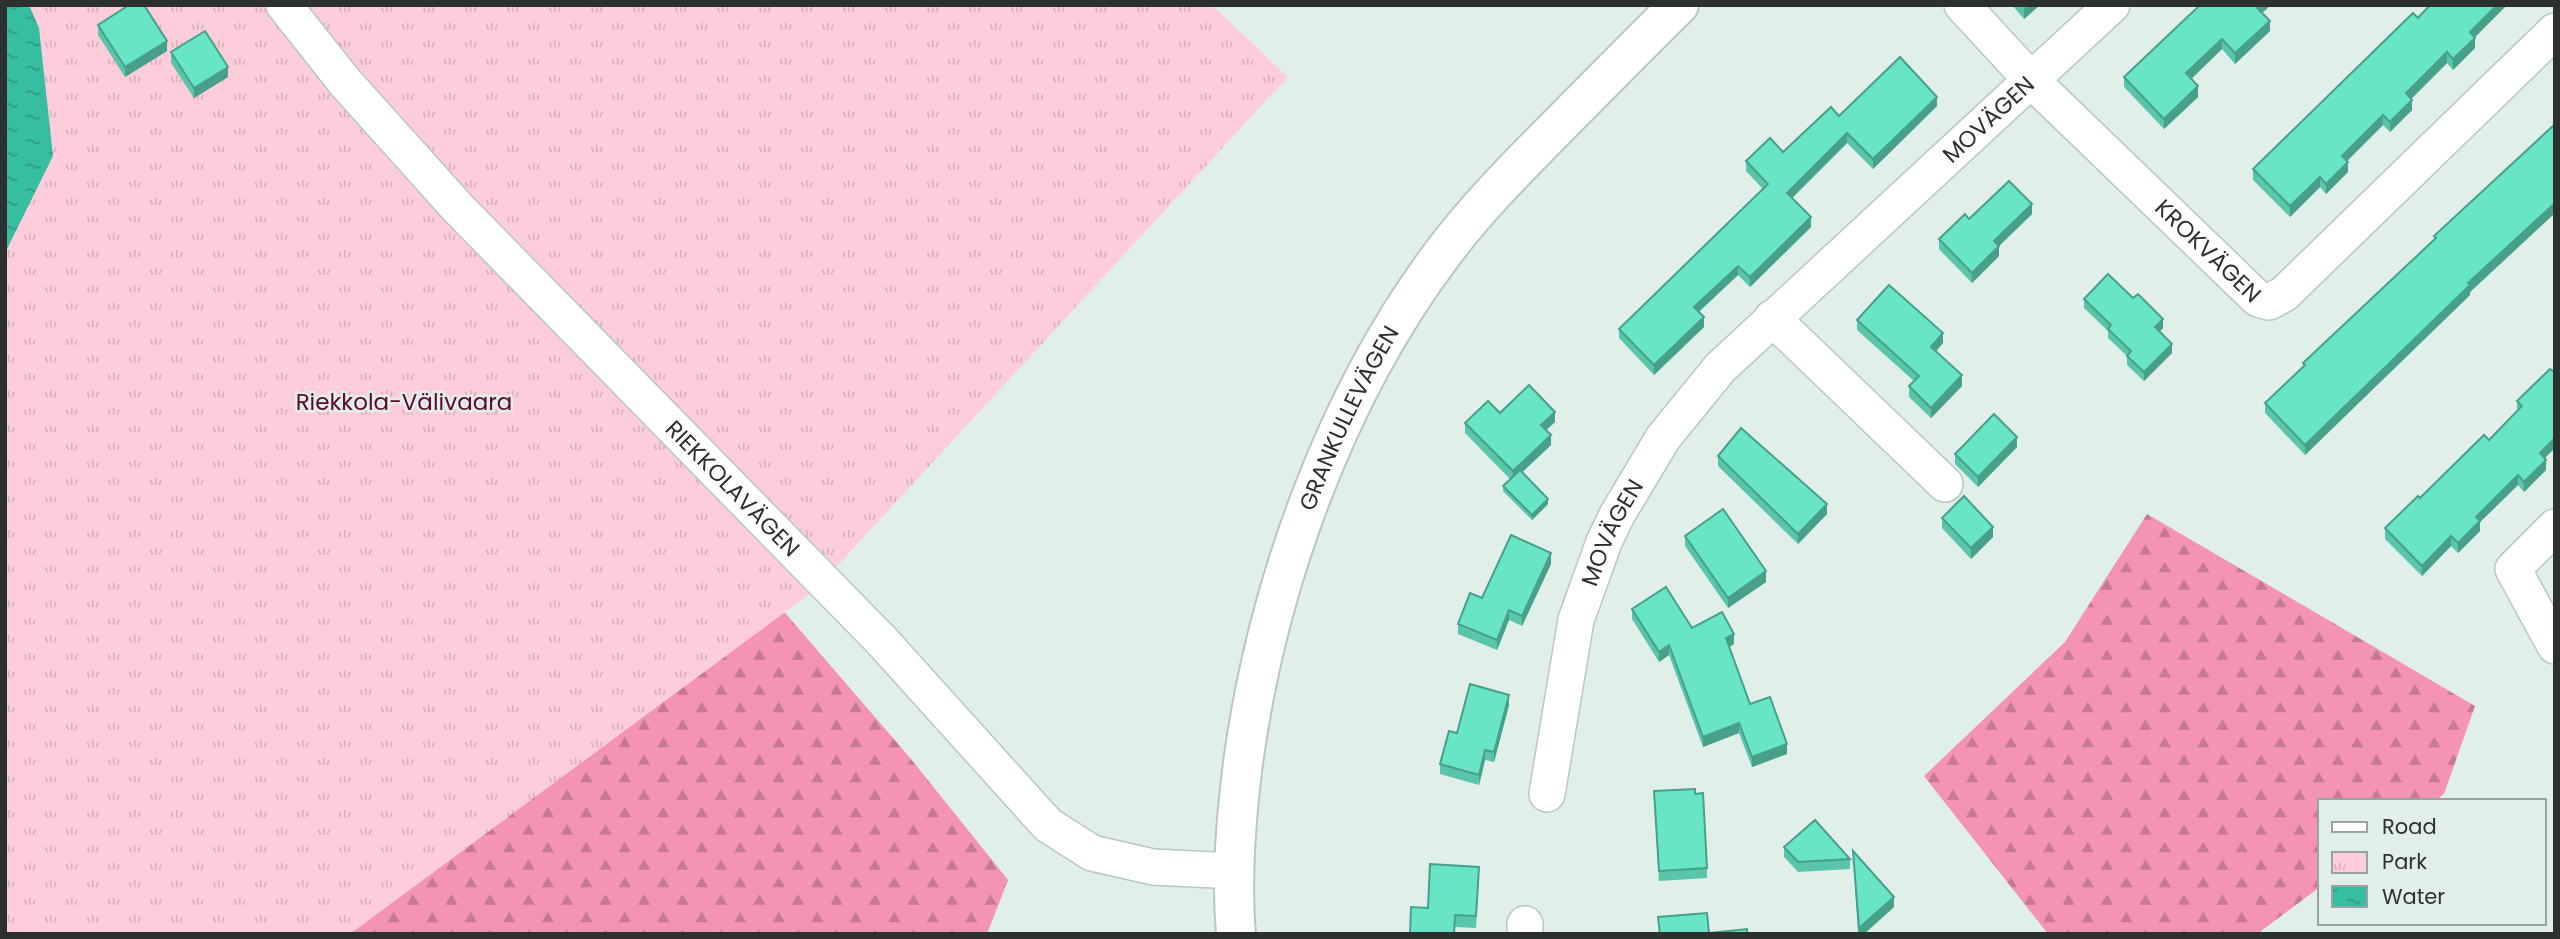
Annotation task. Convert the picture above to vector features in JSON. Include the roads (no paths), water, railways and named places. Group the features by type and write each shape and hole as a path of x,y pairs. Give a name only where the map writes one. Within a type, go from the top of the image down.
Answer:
{"street":[{"name":"RIEKKOLAVÄGEN","path":"284,5 344,81 457,207 882,641 1048,825 1092,853 1153,867 1235,871"},
{"name":"GRANKULLEVÄGEN","path":"1236,934 1236,813 1250,710 1263,648 1298,528 1347,414 1378,352 1441,256 1478,209 1679,5"},
{"name":"KROKVÄGEN","path":"1962,5 2032,81 2258,299 2269,302 2284,293 2555,31"},
{"name":"MOVÄGEN","path":"1547,794 1576,620 1604,542 1663,438 1720,368 2112,5"},
{"path":"1772,318 1945,484"},
{"path":"2555,527 2513,569 2555,646"}],"water":[{"path":"5,5 29,5 39,28 53,156 5,253"}],"park label":[{"name":"Riekkola-Välivaara","path":"404,402"}]}
